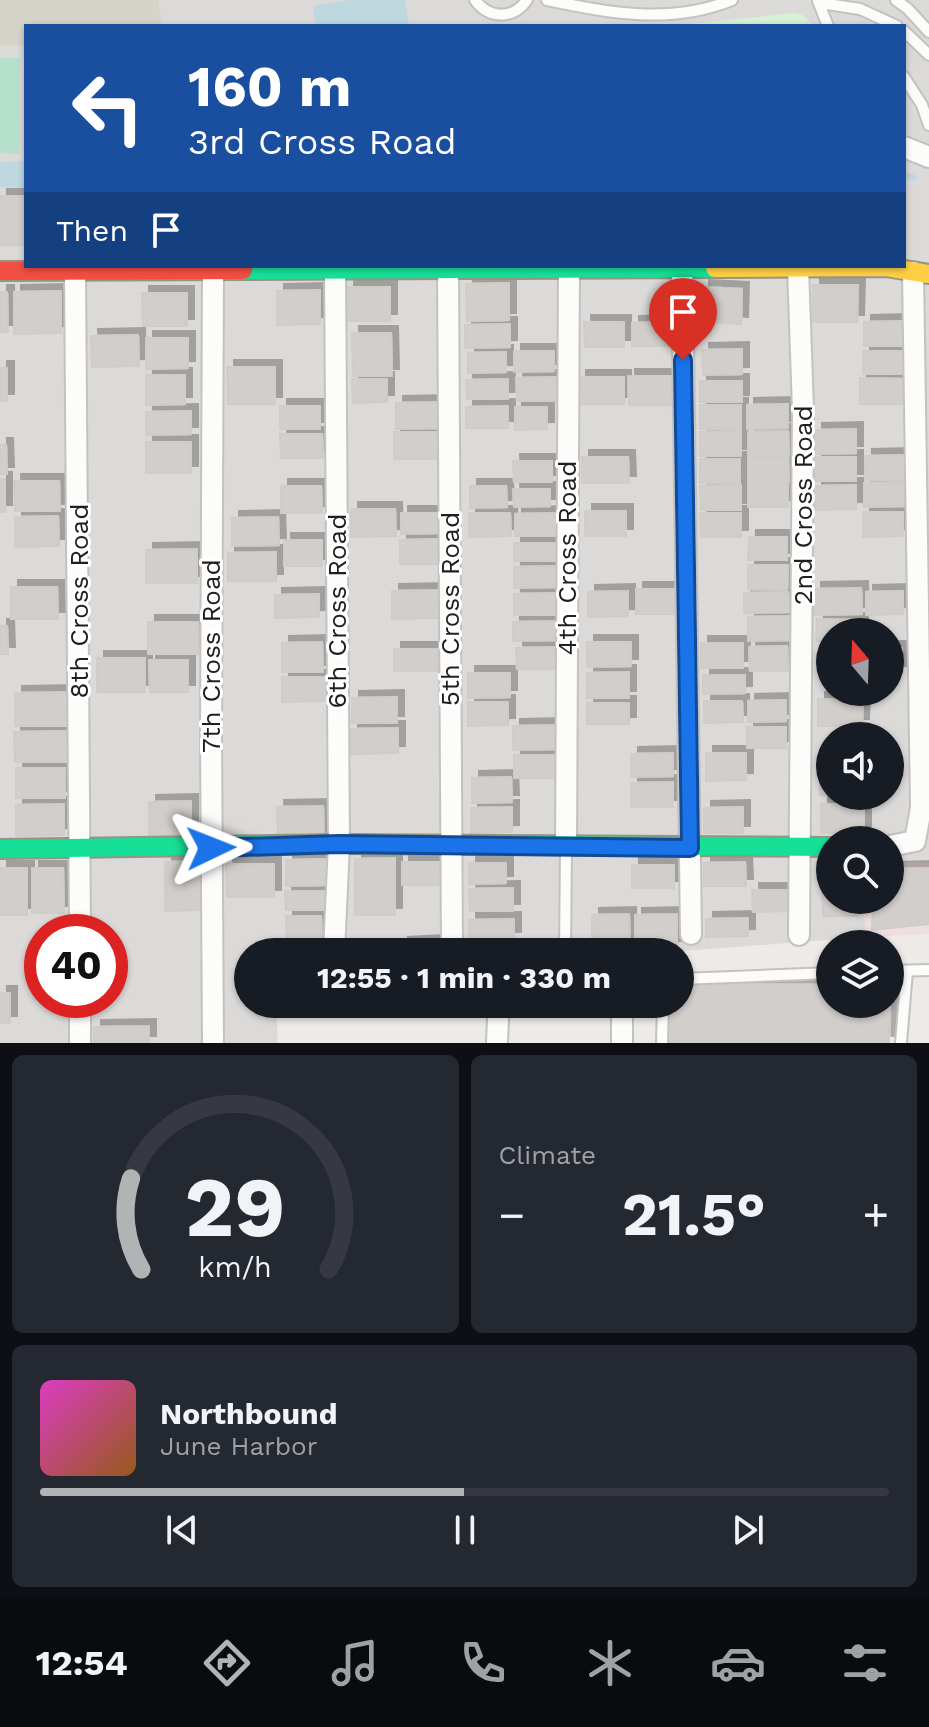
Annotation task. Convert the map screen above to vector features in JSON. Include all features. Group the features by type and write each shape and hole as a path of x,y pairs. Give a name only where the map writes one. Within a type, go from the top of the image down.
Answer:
{"street":[{"path":"906,148 929,157"},
{"path":"0,271 75,268 682,268 691,934"},
{"name":"8th Cross Road","path":"75,268 80,914"},
{"name":"4th Cross Road","path":"561,268 566,847"},
{"name":"2nd Cross Road","path":"798,268 803,410 799,935"},
{"path":"892,268 921,273 921,808 915,841 904,843"},
{"name":"6th Cross Road","path":"335,269 339,844 335,938"},
{"name":"5th Cross Road","path":"448,269 452,938"},
{"name":"7th Cross Road","path":"213,270 213,1043"},
{"path":"0,849 339,844 816,847"},
{"path":"80,1018 80,1043"},
{"path":"497,1043 498,1018"},
{"path":"622,1018 622,1043"}],"lane":[{"path":"475,0 482,9 499,16 518,11 527,0"},
{"path":"547,0 616,13 653,16 695,12 732,0"},
{"path":"896,0 929,32"},
{"path":"827,24 819,2 837,2 893,24"},
{"path":"906,33 929,55"},
{"path":"906,80 922,105 929,125"},
{"path":"565,938 566,847"},
{"path":"901,1043 907,971 929,970"},
{"path":"694,978 816,974"},
{"path":"662,1043 663,1018"}],"shaded area":[{"path":"0,0 929,0 929,863 904,862 904,826 816,826 816,914 864,914 865,930 816,930 816,941 694,950 694,938 234,938 234,1018 277,1018 278,1043 0,1043"},
{"path":"0,0 158,0 162,24 24,24 24,46 0,45"},
{"path":"904,862 929,863 929,934 904,935 904,930 865,930 864,914 904,914"}],"green space":[{"path":"794,13 813,24 691,24"},
{"path":"0,58 20,58 19,154 0,153"}],"water":[{"path":"349,0 405,0 409,24 316,24 313,6"},
{"path":"24,161 24,188 0,187 0,162"}],"building":[{"path":"0,196 24,196 24,245 0,245"},
{"path":"509,283 509,320 467,321 466,284"},
{"path":"813,285 858,285 857,322 813,322"},
{"path":"347,287 390,287 390,321 347,321"},
{"path":"702,287 742,289 741,324 701,322"},
{"path":"320,290 320,324 277,325 277,291"},
{"path":"61,291 61,333 14,334 14,292"},
{"path":"0,292 7,292 8,332 0,332"},
{"path":"142,293 187,293 187,326 143,326"},
{"path":"903,321 903,346 864,346 864,322"},
{"path":"584,322 624,322 624,347 585,347"},
{"path":"671,322 671,346 632,346 632,323"},
{"path":"510,324 510,347 465,348 465,325"},
{"path":"352,333 391,333 392,376 353,376"},
{"path":"138,335 139,366 92,367 91,336"},
{"path":"146,338 188,338 188,368 146,369"},
{"path":"742,349 742,374 703,375 702,350"},
{"path":"514,351 554,351 554,371 514,372"},
{"path":"863,351 903,351 904,374 863,374"},
{"path":"506,352 506,372 468,373 468,353"},
{"path":"227,367 275,367 275,404 228,404"},
{"path":"0,368 7,368 7,401 0,401"},
{"path":"146,375 185,375 185,404 146,405"},
{"path":"628,376 672,376 672,405 629,405"},
{"path":"557,377 557,401 517,401 516,378"},
{"path":"579,377 624,377 624,404 579,404"},
{"path":"860,378 903,379 903,404 860,404"},
{"path":"352,379 387,379 387,402 353,403"},
{"path":"508,379 508,399 467,399 466,380"},
{"path":"700,381 742,381 742,402 700,402"},
{"path":"443,402 443,428 396,429 396,403"},
{"path":"788,404 788,428 747,429 747,405"},
{"path":"700,405 741,405 741,429 700,429"},
{"path":"280,406 320,406 320,429 280,429"},
{"path":"508,406 508,428 466,428 466,407"},
{"path":"515,407 547,407 547,429 515,430"},
{"path":"191,411 191,434 146,435 146,412"},
{"path":"856,429 856,453 815,454 815,430"},
{"path":"741,431 741,456 700,456 700,432"},
{"path":"788,431 789,456 748,456 748,432"},
{"path":"394,432 439,432 439,459 394,459"},
{"path":"280,434 322,434 323,458 281,458"},
{"path":"146,442 191,442 191,473 146,473"},
{"path":"0,445 6,445 7,474 0,474"},
{"path":"905,455 905,480 865,480 865,456"},
{"path":"582,457 628,457 629,483 582,483"},
{"path":"788,457 789,482 748,482 748,458"},
{"path":"815,457 856,457 856,481 815,481"},
{"path":"700,459 740,459 740,483 700,483"},
{"path":"513,461 552,461 552,482 514,482"},
{"path":"0,479 5,479 5,512 0,512"},
{"path":"14,481 59,481 60,511 15,511"},
{"path":"788,482 788,507 748,507 748,483"},
{"path":"904,482 904,506 864,507 864,483"},
{"path":"741,485 741,510 701,510 700,486"},
{"path":"856,485 856,509 815,510 815,486"},
{"path":"281,486 321,486 322,513 281,513"},
{"path":"470,486 506,486 507,507 470,508"},
{"path":"513,489 550,489 550,506 514,507"},
{"path":"351,509 395,509 396,536 351,537"},
{"path":"585,511 626,511 626,536 585,536"},
{"path":"863,512 903,512 903,536 863,537"},
{"path":"401,513 441,513 441,533 401,534"},
{"path":"469,513 510,513 511,536 469,537"},
{"path":"558,513 558,536 515,536 515,514"},
{"path":"700,513 741,513 741,537 701,537"},
{"path":"58,516 59,546 15,547 15,517"},
{"path":"278,517 279,545 232,546 232,518"},
{"path":"749,537 787,537 787,560 748,560"},
{"path":"438,539 439,564 400,564 400,540"},
{"path":"284,540 322,540 322,566 284,566"},
{"path":"514,543 557,543 557,561 514,561"},
{"path":"197,549 197,583 146,583 146,550"},
{"path":"276,552 276,581 228,581 228,553"},
{"path":"748,565 788,565 787,590 748,589"},
{"path":"557,566 557,587 514,588 514,567"},
{"path":"11,587 57,587 58,619 11,619"},
{"path":"861,588 862,614 814,615 814,589"},
{"path":"636,589 676,589 676,614 636,614"},
{"path":"440,590 440,618 392,619 392,591"},
{"path":"628,591 628,616 588,617 588,592"},
{"path":"903,591 903,614 866,615 866,592"},
{"path":"788,592 789,612 744,613 744,593"},
{"path":"556,593 556,615 514,615 514,594"},
{"path":"319,594 319,617 275,618 275,595"},
{"path":"791,616 791,640 748,641 748,617"},
{"path":"559,621 560,640 513,641 513,622"},
{"path":"148,622 198,622 199,654 148,654"},
{"path":"0,626 7,626 8,654 0,654"},
{"path":"322,642 323,672 282,672 282,643"},
{"path":"587,642 631,642 631,666 587,667"},
{"path":"701,643 743,643 743,668 701,668"},
{"path":"787,646 788,671 750,671 749,647"},
{"path":"555,647 556,669 517,669 516,648"},
{"path":"394,649 439,649 439,671 394,671"},
{"path":"97,658 145,658 145,692 97,692"},
{"path":"149,660 188,660 188,692 150,692"},
{"path":"629,672 629,698 587,698 587,673"},
{"path":"468,673 510,673 510,697 468,698"},
{"path":"703,675 745,675 745,693 703,694"},
{"path":"282,677 326,677 327,701 282,702"},
{"path":"68,692 68,726 15,726 15,693"},
{"path":"397,697 397,723 352,723 352,698"},
{"path":"786,700 786,721 748,722 748,701"},
{"path":"704,701 742,701 743,722 704,723"},
{"path":"468,702 508,702 508,725 468,726"},
{"path":"587,703 629,703 629,724 587,724"},
{"path":"818,706 863,706 862,722 818,722"},
{"path":"558,725 558,749 513,750 513,726"},
{"path":"747,727 786,727 786,748 747,748"},
{"path":"398,728 398,753 351,754 351,729"},
{"path":"67,731 68,762 15,762 14,732"},
{"path":"673,753 673,776 631,777 631,754"},
{"path":"706,753 746,753 746,780 706,781"},
{"path":"514,755 557,755 557,778 514,778"},
{"path":"16,768 65,768 65,798 16,798"},
{"path":"511,777 512,802 472,803 472,778"},
{"path":"673,782 673,807 631,807 631,783"},
{"path":"191,801 191,837 149,837 149,802"},
{"path":"64,804 64,835 16,836 16,805"},
{"path":"323,806 324,839 278,839 277,807"},
{"path":"512,807 512,832 471,833 471,808"},
{"path":"743,807 743,833 704,833 704,808"},
{"path":"821,810 864,810 864,826 821,826"},
{"path":"395,858 395,915 355,915 355,859"},
{"path":"328,859 328,885 286,886 286,860"},
{"path":"201,861 201,910 165,911 165,862"},
{"path":"402,862 443,862 443,885 402,885"},
{"path":"745,862 746,886 704,886 704,863"},
{"path":"469,863 506,863 506,883 469,884"},
{"path":"226,864 274,864 274,897 227,897"},
{"path":"632,865 674,865 674,888 632,888"},
{"path":"0,868 27,868 27,914 0,915"},
{"path":"32,868 63,868 64,913 32,913"},
{"path":"929,868 929,924 872,930 873,914 904,914 904,869"},
{"path":"513,888 513,911 470,911 469,889"},
{"path":"752,890 792,890 792,911 753,912"},
{"path":"285,891 329,891 329,910 286,910"},
{"path":"629,914 630,938 592,938 592,915"},
{"path":"677,914 677,938 635,938 635,915"},
{"path":"823,914 859,914 859,916"},
{"path":"286,916 321,916 322,938 287,938"},
{"path":"748,918 748,936 706,937 706,919"},
{"path":"514,919 514,938 469,938 469,920"},
{"path":"694,984 816,985 816,1018 890,1018 889,1043 667,1043 667,1018 694,1018"},
{"path":"0,993 10,993 10,1023 0,1023"},
{"path":"149,1026 149,1043 94,1043 94,1027"}],"waterway":[{"path":"906,176 914,178"}],"traffic: fast":[{"path":"243,270 715,268"},
{"path":"0,849 339,844 816,847"}],"traffic: slow":[{"path":"892,268 929,274"}],"traffic: jam":[{"path":"0,271 243,270"}],"route":[{"path":"211,848 339,844 690,848 683,360"}]}
